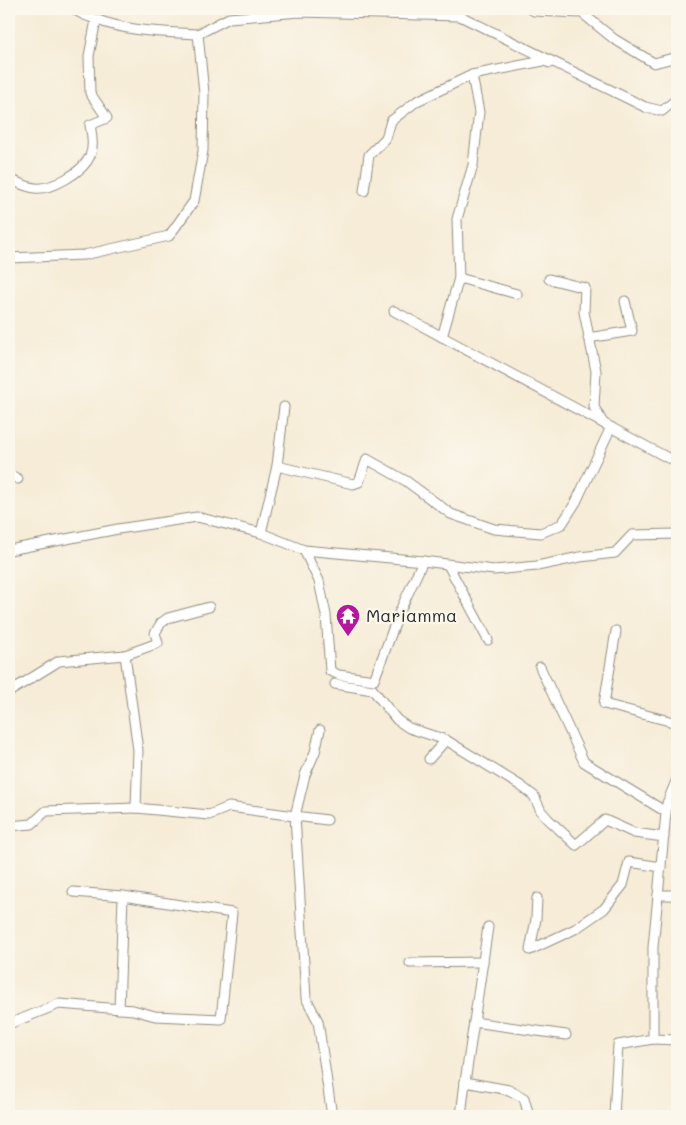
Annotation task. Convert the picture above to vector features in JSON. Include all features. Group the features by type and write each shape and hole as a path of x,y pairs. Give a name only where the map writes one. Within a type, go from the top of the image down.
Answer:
{"street":[{"path":"74,9 79,14 113,26 144,31 198,34 228,14 299,12 461,13"},
{"path":"452,9 646,107 662,111 677,99"},
{"path":"532,9 534,11 582,13 614,40 654,63 677,57"},
{"path":"9,179 35,188 52,187 74,174 90,156 93,138 90,125 107,118 90,93 89,56 96,20"},
{"path":"9,258 84,255 169,236 194,201 203,151 204,93 198,34"},
{"path":"364,191 369,155 386,138 391,122 417,101 472,75 543,61 560,65"},
{"path":"442,337 459,278 458,219 472,165 479,112 472,75"},
{"path":"459,278 517,294"},
{"path":"550,279 585,288 584,312 596,371 594,407 607,425"},
{"path":"588,338 632,331 625,300"},
{"path":"394,311 668,458 677,459"},
{"path":"261,533 277,466 284,407"},
{"path":"277,466 352,484 359,482 368,459 406,481 451,514 494,529 542,533 562,524 576,502 607,425"},
{"path":"9,474 18,479"},
{"path":"9,550 118,529 197,517 261,533 304,550 423,561 494,570 537,566 580,557 615,553 632,535 677,534"},
{"path":"304,550 319,581 326,615 330,671 339,675 374,680 399,613 423,561"},
{"path":"448,565 488,640"},
{"path":"9,692 59,661 125,655 158,643 156,633 161,623 168,618 210,608"},
{"path":"616,631 604,704 677,723"},
{"path":"125,655 138,750 136,808"},
{"path":"540,667 584,762 666,812"},
{"path":"335,684 372,690 397,720 409,728 446,740 534,796 540,811 576,845 605,820 634,833 664,837"},
{"path":"320,730 295,816 306,998 318,1021 332,1116"},
{"path":"429,759 446,740"},
{"path":"653,1039 653,947 667,803 675,793 677,779"},
{"path":"9,826 32,824 46,811 136,808 209,815 229,807 327,820"},
{"path":"537,898 536,919 530,950 575,929 604,909 623,885 628,862 661,867"},
{"path":"9,1024 59,1004 133,1010 154,1016 221,1019 232,913 123,896 73,892"},
{"path":"658,895 677,895"},
{"path":"119,1009 123,896"},
{"path":"461,1116 488,927"},
{"path":"410,963 483,962"},
{"path":"474,1022 566,1035"},
{"path":"614,1116 618,1045 653,1039 677,1040"},
{"path":"465,1082 509,1090 524,1098 529,1116"}],"place":[{"name":"Mariamma","path":"348,637"}]}
